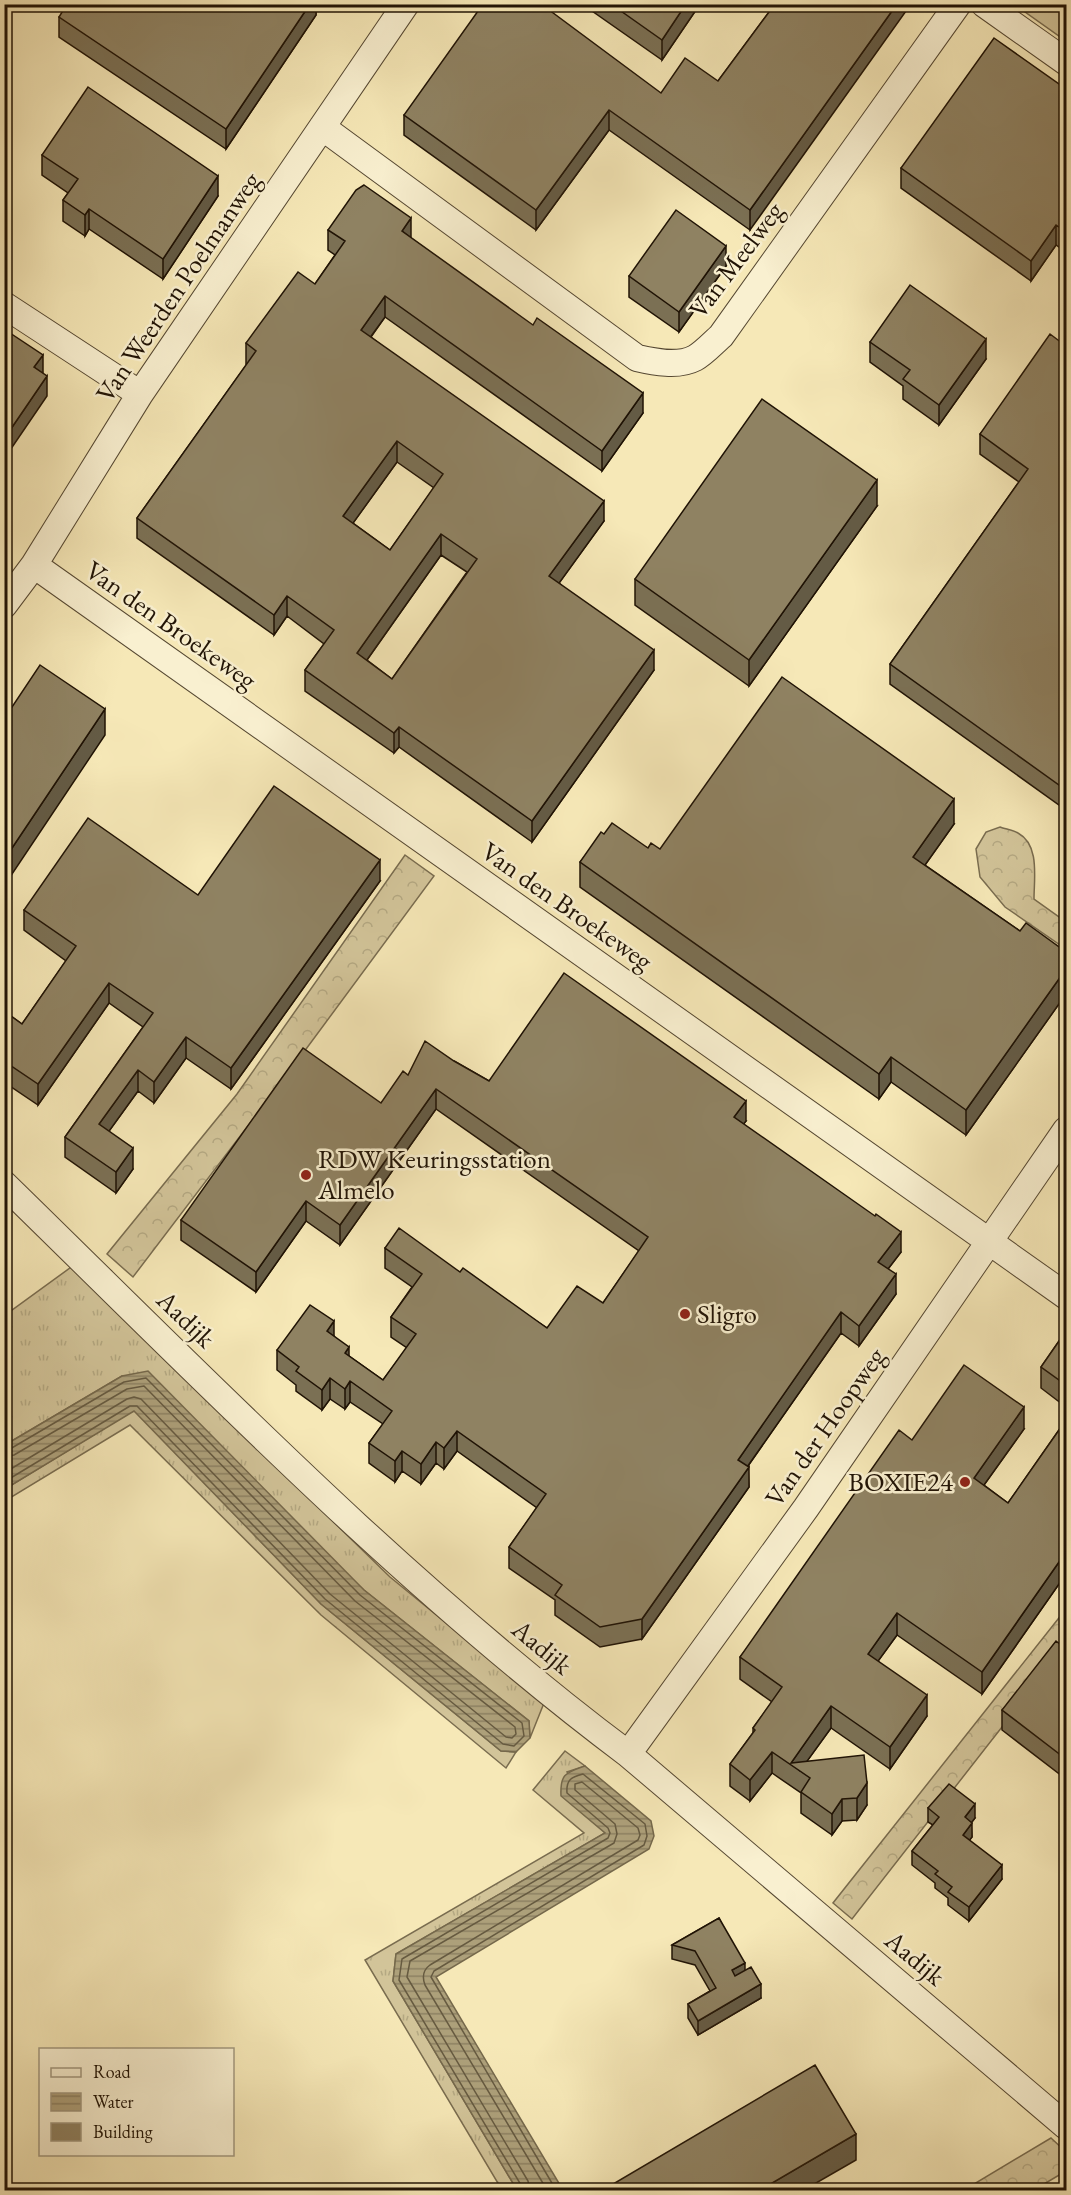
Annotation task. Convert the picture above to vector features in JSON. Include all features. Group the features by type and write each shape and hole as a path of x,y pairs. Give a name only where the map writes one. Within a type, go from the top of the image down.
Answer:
{"street":[{"name":"Van Weerden Poelmanweg","path":"4,605 34,565 140,394 406,4"},
{"name":"Van Meelweg","path":"322,127 636,358 675,363 694,359 721,336 958,4"},
{"path":"984,4 1066,62"},
{"path":"4,305 140,394"},
{"name":"Van den Broekeweg","path":"34,565 1066,1296"},
{"name":"Van der Hoopweg","path":"628,1754 806,1508 1066,1130"},
{"name":"Aadijk","path":"4,1184 261,1435 440,1600 571,1711 628,1754 1066,2126"}],"green space":[{"path":"1015,5 1066,5 1066,41"},
{"path":"1000,827 1018,833 1030,845 1035,872 1034,899 1066,922 1066,949 1005,907 980,877 976,849 986,832"},
{"path":"405,855 434,876 133,1277 107,1254 237,1094"},
{"path":"74,1265 141,1334 390,1577 544,1703 530,1738 529,1721 364,1590 122,1376 5,1445 4,1316"},
{"path":"134,1410 321,1604 501,1751 516,1752 506,1768 321,1615 130,1425 5,1501 5,1489"},
{"path":"1066,1609 1066,1645 852,1919 833,1903"},
{"path":"565,1751 585,1766 567,1772 605,1833 396,1954 393,1981 517,2190 502,2190 365,1960 584,1833 533,1790"},
{"path":"1051,2138 1066,2152 1066,2171 1034,2190 964,2190"}],"water":[{"path":"148,1371 364,1590 529,1721 530,1738 516,1752 501,1751 321,1604 134,1411 5,1489 5,1445 122,1376"},
{"path":"585,1766 651,1821 654,1836 649,1849 436,1977 563,2190 517,2190 393,1981 396,1954 605,1833 561,1796 565,1775"}],"building":[{"path":"67,4 310,4 226,129 59,17"},
{"path":"483,4 541,4 661,93 685,58 718,81 775,4 897,4 750,210 609,110 536,210 404,115"},
{"path":"611,4 686,4 662,40"},
{"path":"994,38 1066,89 1066,232 1056,225 1031,261 901,168"},
{"path":"88,87 218,176 163,259 89,209 85,215 63,200 78,179 42,155"},
{"path":"364,185 411,218 402,231 533,325 537,318 643,393 602,451 385,296 361,330 604,501 549,576 654,650 532,821 399,727 394,733 305,670 334,630 287,596 274,615 137,518 256,351 246,343 298,272 315,284 345,241 328,230 356,190","holes":["397,441 443,474 390,550 343,516","441,534 477,559 392,679 357,653"]},
{"path":"676,210 726,246 679,312 629,276"},
{"path":"910,285 986,339 939,405 903,379 910,370 870,342"},
{"path":"4,329 43,355 34,367 47,376 4,439"},
{"path":"1050,334 1066,346 1066,790 890,664 1028,469 980,434"},
{"path":"762,399 877,480 749,660 635,579"},
{"path":"40,665 105,709 4,860 4,719"},
{"path":"782,677 954,799 913,857 1020,931 1026,923 1066,952 1066,969 966,1110 891,1057 879,1074 580,862 601,832 604,834 612,823 648,848 651,843 660,849"},
{"path":"274,786 380,860 231,1068 186,1037 154,1082 138,1070 99,1124 133,1148 116,1172 65,1137 153,1013 109,983 38,1084 4,1061 4,1011 22,1024 76,946 24,910 88,818 198,895"},
{"path":"564,973 746,1101 734,1117 901,1232 878,1262 896,1274 859,1326 841,1312 738,1460 749,1467 642,1619 600,1627 555,1595 562,1585 509,1547 546,1494 457,1431 444,1448 436,1442 421,1464 402,1451 395,1461 369,1443 392,1411 350,1381 345,1389 330,1378 322,1390 296,1371 299,1367 277,1350 310,1305 334,1321 327,1331 349,1347 345,1353 383,1380 416,1334 391,1317 422,1274 385,1248 399,1228 460,1272 463,1268 547,1328 577,1286 603,1303 648,1237 436,1089 340,1225 306,1201 256,1272 181,1220 303,1048 381,1103 403,1071 408,1075 425,1041 489,1081"},
{"path":"1066,1331 1066,1385 1041,1367"},
{"path":"964,1365 1024,1407 974,1478 1008,1503 1066,1420 1066,1552 982,1672 897,1613 868,1654 927,1695 890,1747 831,1706 791,1763 864,1755 867,1783 857,1798 842,1799 832,1814 801,1792 810,1778 772,1752 750,1780 730,1764 782,1687 740,1657 899,1430 912,1440"},
{"path":"1056,1641 1066,1649 1066,1751 1062,1756 1002,1710"},
{"path":"949,1784 975,1804 965,1817 972,1823 963,1835 1002,1865 969,1907 948,1892 952,1887 935,1874 938,1871 912,1851 939,1817 928,1808"},
{"path":"719,1918 745,1963 732,1970 735,1976 751,1967 761,1984 698,2021 688,2004 716,1988 695,1951 672,1945"},
{"path":"815,2065 856,2134 760,2190 610,2190 608,2187"}],"place":[{"name":"RDW Keuringsstation Almelo","path":"306,1175"},
{"name":"Sligro","path":"685,1314"},
{"name":"BOXIE24","path":"965,1482"}]}
